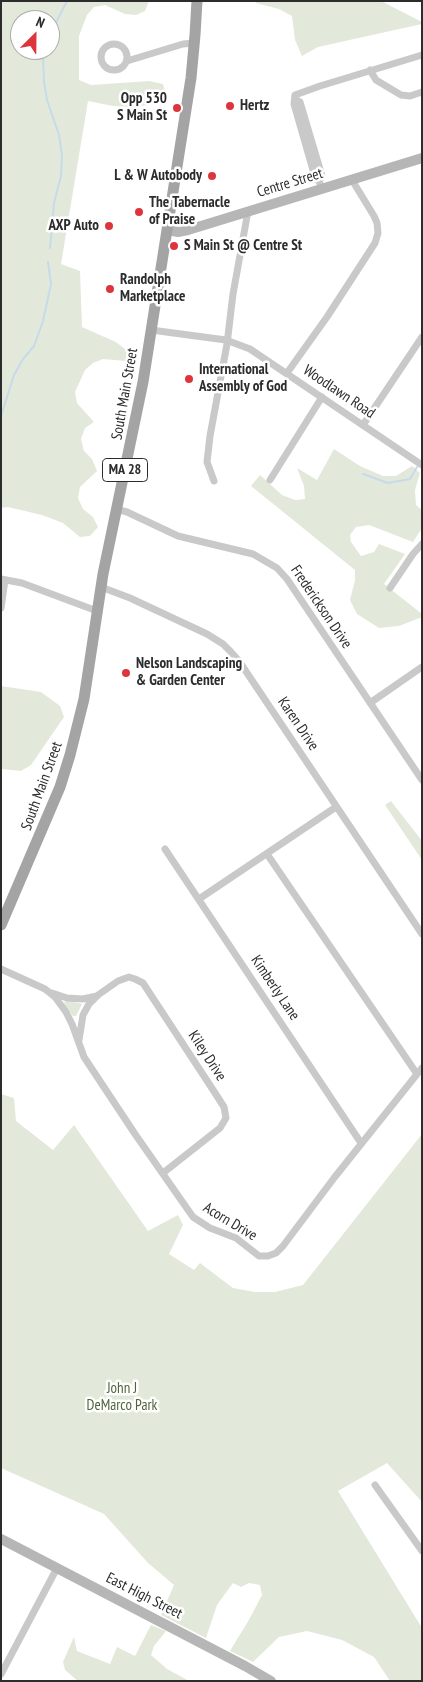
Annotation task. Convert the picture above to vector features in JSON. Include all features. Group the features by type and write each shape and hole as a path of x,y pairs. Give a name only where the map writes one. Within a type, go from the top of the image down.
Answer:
{"main road":[{"name":"South Main Street","path":"1,925 50,811 70,755 84,699 101,587 136,419 151,330 195,44 197,1"},
{"name":"Centre Street","path":"167,230 183,231 248,211 321,185 352,180 422,158"},
{"name":"East High Street","path":"1,1539 271,1681"}],"street":[{"path":"127,61 183,44 195,44"},
{"path":"321,185 315,178 294,104 295,95 422,55"},
{"path":"370,70 376,80 402,95 410,96 422,92"},
{"path":"286,372 327,317 375,243 378,233 377,223 352,180"},
{"path":"214,481 207,462 232,294 248,211"},
{"name":"Woodlawn Road","path":"151,330 226,340 250,349 422,465"},
{"path":"363,425 422,337"},
{"path":"270,480 322,397"},
{"name":"Frederickson Drive","path":"116,509 127,512 178,536 253,554 277,568 287,579 422,780"},
{"path":"390,588 422,544"},
{"path":"1,608 3,579 22,583 97,611"},
{"name":"Karen Drive","path":"101,587 130,598 206,634 223,644 231,652 239,661 422,934"},
{"path":"370,703 422,667"},
{"path":"199,900 336,807"},
{"name":"Kimberly Lane","path":"164,849 361,1143"},
{"path":"267,854 416,1074"},
{"name":"Acorn Drive","path":"1,969 45,989 55,997 66,1012 84,1057 98,1080 194,1218 210,1228 236,1238 259,1256 268,1256 276,1253 283,1246 361,1143 422,1068"},
{"name":"Kiley Drive","path":"79,1042 83,1015 89,1004 98,995 118,981 129,978 143,984 224,1107 226,1118 220,1128 163,1173"},
{"name":"Kiley Drive","path":"45,989 67,998 83,999 98,995"},
{"path":"375,1484 422,1551"},
{"path":"1,1674 57,1568"}],"green space":[{"path":"1,1 149,1 145,11 136,15 125,14 105,5 94,7 87,15 79,36 79,80 91,85 149,81 163,84 166,95 158,103 136,107 113,106 88,101 61,264 80,271 82,327 116,342 135,357 125,361 103,359 93,363 85,370 75,392 77,403 94,422 85,428 81,439 84,451 92,459 97,471 80,487 78,498 83,509 93,517 98,527 90,536 80,537 63,523 42,515 8,507 1,508"},
{"path":"256,1 381,1 422,22 422,24 318,47 302,56 295,40 292,16 279,9 256,3"},
{"path":"334,449 360,466 383,476 396,476 412,466 420,473 415,490 416,505 422,510 422,528 413,542 369,525 356,527 350,535 351,542 361,556 374,552 379,544 405,554 384,584 422,614 422,617 399,626 379,628 357,614 350,600 355,580 355,570 251,486 260,475 282,495 295,500 305,499 304,486 297,468 317,480"},
{"path":"1,686 41,692 60,706 64,717 31,765 21,771 1,769"},
{"path":"391,801 422,841 422,860 385,805"},
{"path":"66,1000 82,1004 76,1016 73,1016 65,1005"},
{"name":"John J DeMarco Park","path":"1,1094 14,1098 16,1121 53,1150 74,1125 148,1231 178,1215 183,1225 169,1254 194,1270 200,1263 233,1288 255,1292 275,1292 303,1285 422,1134 422,1502 387,1463 338,1491 422,1628 422,1681 390,1681 374,1657 342,1640 307,1631 279,1637 253,1662 230,1651 262,1595 260,1585 249,1583 241,1587 233,1583 217,1605 206,1638 161,1615 174,1585 148,1563 104,1514 1,1468"},
{"path":"151,1625 166,1631 154,1646 151,1655 167,1669 189,1681 78,1681 65,1670 63,1662 74,1637 77,1651 110,1664 117,1647 135,1656"}],"waterway":[{"path":"60,15 67,1"},
{"path":"43,60 47,100 59,135 62,155 61,176 54,203 50,248"},
{"path":"1,416 14,375 23,359 34,346 43,321 51,284 48,262"},
{"path":"363,474 388,483 410,479 417,467"}],"place":[{"name":"Hertz","path":"230,106"},
{"name":"Opp 530 S Main St","path":"177,108"},
{"name":"L & W Autobody","path":"212,176"},
{"name":"The Tabernacle of Praise","path":"139,212"},
{"name":"AXP Auto","path":"109,226"},
{"name":"S Main St @ Centre St","path":"174,246"},
{"name":"Randolph Marketplace","path":"110,289"},
{"name":"International Assembly of God","path":"189,379"},
{"name":"Nelson Landscaping & Garden Center","path":"126,673"}]}
